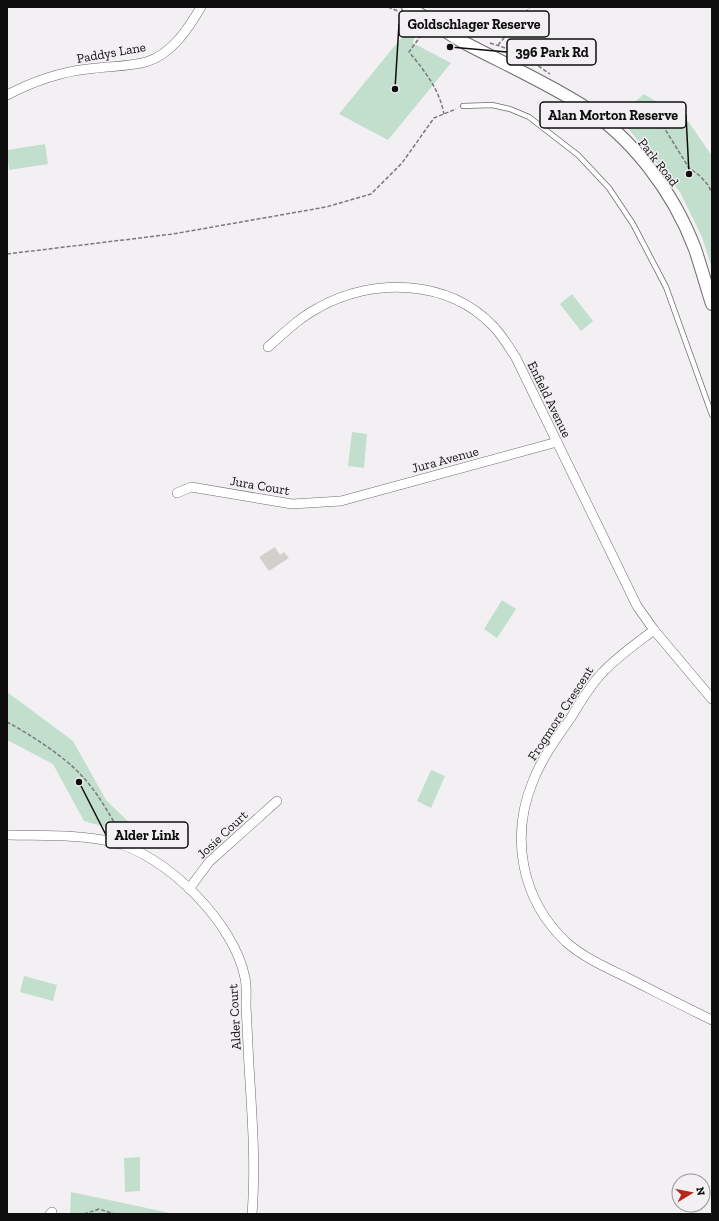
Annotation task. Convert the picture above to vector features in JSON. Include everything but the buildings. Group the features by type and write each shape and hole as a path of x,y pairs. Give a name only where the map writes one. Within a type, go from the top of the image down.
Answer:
{"street":[{"name":"Paddys Lane","path":"7,95 57,75 87,69 147,61 168,50 189,28 200,7"},
{"name":"Park Road","path":"408,7 463,42 580,104 607,125 632,148 660,182 686,227 695,249 712,304"},
{"name":"Enfield Avenue","path":"268,347 302,318 319,308 347,296 385,287 414,288 429,291 464,304 493,326 516,358 628,589 654,630 712,699"},
{"name":"Jura Avenue","path":"341,501 557,442"},
{"name":"Jura Court","path":"177,493 191,487 292,504 341,501"},
{"name":"Frogmore Crescent","path":"654,630 601,673 552,744 533,781 522,818 521,852 523,866 533,896 542,912 566,941 600,964 712,1020"},
{"name":"Josie Court","path":"189,889 209,862 277,801"},
{"name":"Alder Court","path":"8,835 86,836 115,842 128,847 157,862 189,889 215,915 233,943 245,978 255,1178 252,1214"}],"lane":[{"path":"464,106 492,105 510,109 529,117 578,155 609,188 633,224 666,287 712,415"}],"path":[{"path":"490,56 530,7"},
{"path":"432,21 409,52 427,73 441,99 444,114"},
{"path":"7,254 173,234 326,207 371,194 402,163 434,118 464,106"},
{"path":"646,108 660,121 689,168 700,176 712,192"},
{"path":"7,722 34,738 82,775 106,809 128,847"},
{"path":"84,1214 98,1209 115,1214"}],"green space":[{"path":"410,27 416,29 413,43 451,63 388,140 339,114"},
{"path":"644,94 688,121 712,156 712,268 702,237 680,192 618,116"},
{"path":"45,144 48,164 9,170 7,150"},
{"path":"572,294 593,321 581,331 560,304"},
{"path":"352,432 367,434 364,468 348,466"},
{"path":"502,600 516,609 497,638 484,629"},
{"path":"7,692 73,741 106,800 146,839 84,821 53,764 7,740"},
{"path":"431,770 445,776 431,808 417,801"},
{"path":"24,976 57,985 53,1001 20,992"},
{"path":"140,1157 140,1191 125,1192 124,1158"},
{"path":"71,1192 175,1214 70,1214"}],"place":[{"name":"396 Park Rd","path":"450,47"},
{"name":"Goldschlager Reserve","path":"395,89"},
{"name":"Alan Morton Reserve","path":"689,174"},
{"name":"Alder Link","path":"79,782"}]}
